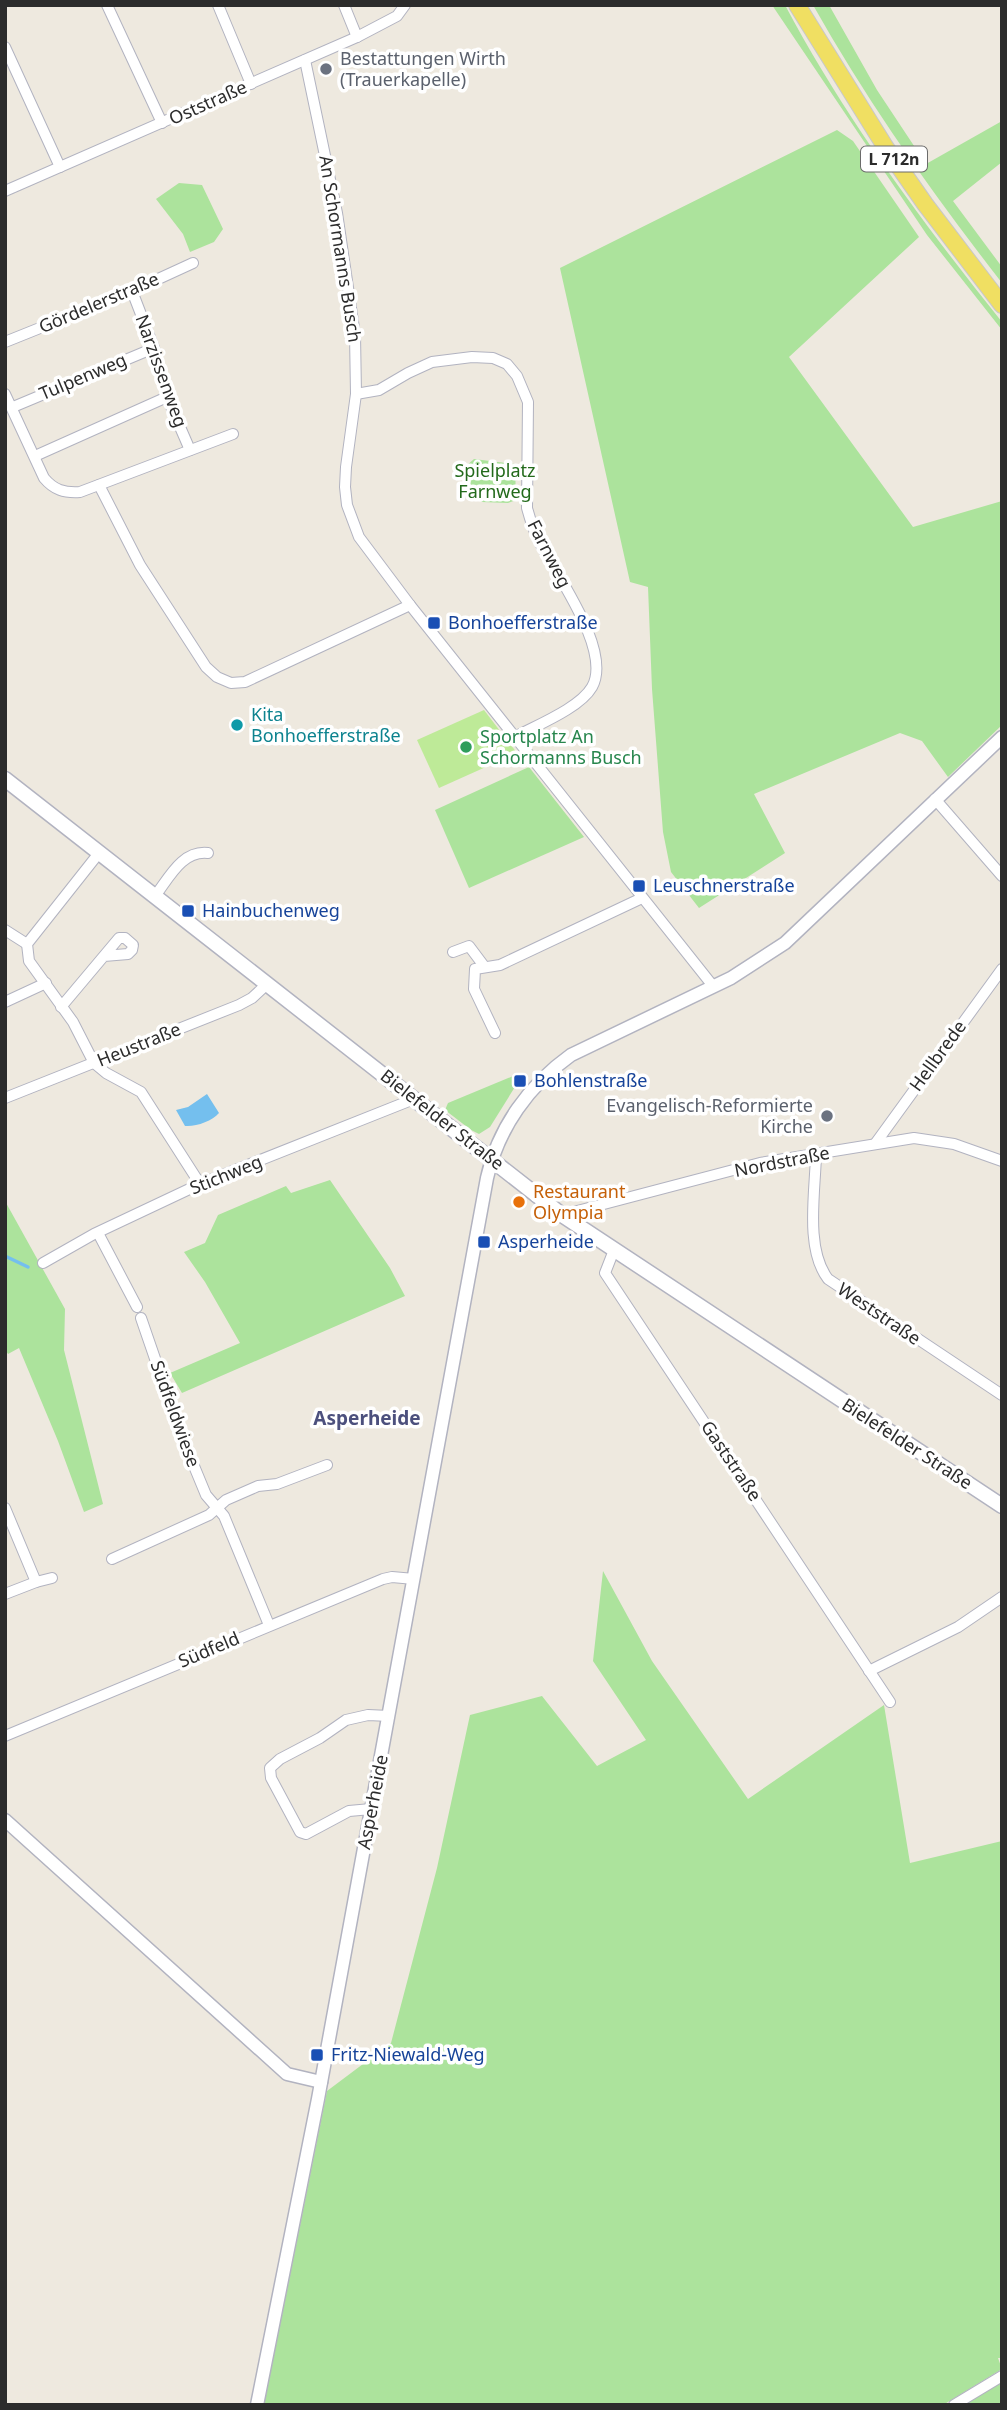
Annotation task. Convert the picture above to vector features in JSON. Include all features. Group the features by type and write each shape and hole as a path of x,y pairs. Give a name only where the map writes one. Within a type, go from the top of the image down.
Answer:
{"main road":[{"name":"L 712n","path":"797,5 894,159 1002,305"},
{"name":"Bielefelder Straße","path":"5,779 562,1215 1002,1506"}],"street":[{"path":"107,5 162,123"},
{"path":"218,5 251,84"},
{"path":"344,5 358,37"},
{"name":"Oststraße","path":"5,191 358,37 397,16 405,5"},
{"path":"5,47 60,167"},
{"name":"An Schormanns Busch","path":"305,60 337,213 355,335 356,394 346,467 347,505 353,523 363,545 713,986"},
{"name":"Gördelerstraße","path":"5,342 132,291 193,263"},
{"name":"Narzissenweg","path":"132,291 154,348 167,397 190,450"},
{"name":"Tulpenweg","path":"13,407 154,348"},
{"name":"Farnweg","path":"356,394 379,390 432,362 472,357 493,358 507,364 517,376 528,402 527,508 538,539 580,613 590,640 596,674 592,687 573,705 515,737"},
{"path":"5,394 44,478 58,491 80,492 233,433"},
{"path":"35,456 167,397"},
{"path":"99,485 140,565 191,645 206,667 217,677 231,683 245,682 257,677 410,605"},
{"path":"492,1158 512,1117 528,1094 555,1066 596,1041 750,967 785,943 939,802 1002,737"},
{"path":"939,802 1002,876"},
{"path":"155,896 187,857 197,852 208,853"},
{"path":"99,853 27,944 29,961 73,1022 94,1063 106,1073 141,1092 200,1184"},
{"path":"479,967 500,965 642,898"},
{"path":"5,930 27,944"},
{"path":"453,952 469,946 479,967 474,989 495,1033"},
{"path":"61,1007 104,956"},
{"name":"Hellbrede","path":"875,1144 1002,968"},
{"path":"5,1002 46,983"},
{"name":"Heustraße","path":"5,1098 239,1005 267,984"},
{"name":"Stichweg","path":"43,1263 200,1184 414,1099"},
{"name":"Nordstraße","path":"562,1215 760,1163 914,1138 954,1144 1002,1161"},
{"name":"Weststraße","path":"816,1155 814,1247 820,1269 828,1279 1002,1395"},
{"name":"Asperheide","path":"257,2405 321,2082 492,1158"},
{"path":"98,1233 137,1307"},
{"name":"Gaststraße","path":"614,1250 605,1273 890,1702"},
{"name":"Südfeldwiese","path":"141,1318 182,1437 206,1495 224,1516 269,1625"},
{"path":"111,1559 209,1515 217,1506 258,1486 277,1484 327,1465"},
{"path":"5,1508 36,1582"},
{"path":"5,1594 51,1578"},
{"name":"Südfeld","path":"5,1736 383,1579 414,1579"},
{"path":"869,1671 958,1627 1002,1597"},
{"path":"372,1809 349,1811 306,1834 300,1832 271,1778 270,1768 280,1759 320,1738 346,1720 368,1715 389,1716"},
{"path":"5,1819 287,2074 321,2082"},
{"path":"954,2405 1002,2376"}],"green space":[{"path":"772,5 785,5 859,129 914,208 1002,322 1002,330 927,235"},
{"path":"813,5 829,5 877,90 926,164 1002,121 1002,162 953,201 1002,267 1002,283 902,147"},
{"path":"837,130 853,141 919,237 789,357 913,527 1002,501 1002,725 948,777 922,741 900,733 754,794 785,853 699,908 671,872 663,832 652,689 648,587 630,582 560,268"},
{"path":"179,183 202,185 223,229 214,242 190,252 183,234 156,199"},
{"name":"Spielplatz Farnweg","path":"474,459 515,464 516,500 508,503 482,502 467,479 466,466"},
{"name":"Sportplatz An Schormanns Busch","path":"484,710 517,753 439,788 417,740"},
{"path":"529,767 584,837 469,888 435,810"},
{"path":"523,1074 490,1127 479,1134 445,1110 448,1103"},
{"path":"330,1180 390,1268 405,1296 182,1393 170,1373 240,1343 205,1282 184,1252 205,1243 218,1215 286,1186 291,1193"},
{"path":"5,1201 65,1309 64,1350 103,1504 84,1512 19,1348 8,1354 5,1349"},
{"path":"603,1571 652,1661 748,1799 884,1705 910,1863 1002,1841 1002,2358 998,2358 1002,2369 943,2405 264,2405 327,2091 391,2043 437,1868 470,1715 542,1696 597,1766 646,1740 593,1661"},
{"path":"1002,2381 1002,2405 962,2405"}],"water":[{"path":"207,1094 219,1113 204,1123 185,1126 176,1110 188,1107"}],"waterway":[{"path":"5,1256 28,1267"}],"place":[{"name":"Bestattungen Wirth (Trauerkapelle)","path":"326,69"},
{"name":"Bonhoefferstraße","path":"434,623"},
{"name":"Kita Bonhoefferstraße","path":"237,725"},
{"name":"Sportplatz An Schormanns Busch","path":"466,747"},
{"name":"Leuschnerstraße","path":"639,886"},
{"name":"Hainbuchenweg","path":"188,911"},
{"name":"Bohlenstraße","path":"520,1081"},
{"name":"Evangelisch-Reformierte Kirche","path":"827,1116"},
{"name":"Restaurant Olympia","path":"519,1202"},
{"name":"Asperheide","path":"484,1242"},
{"name":"Fritz-Niewald-Weg","path":"317,2055"}],"district":[{"name":"Asperheide","path":"367,1418"}]}
